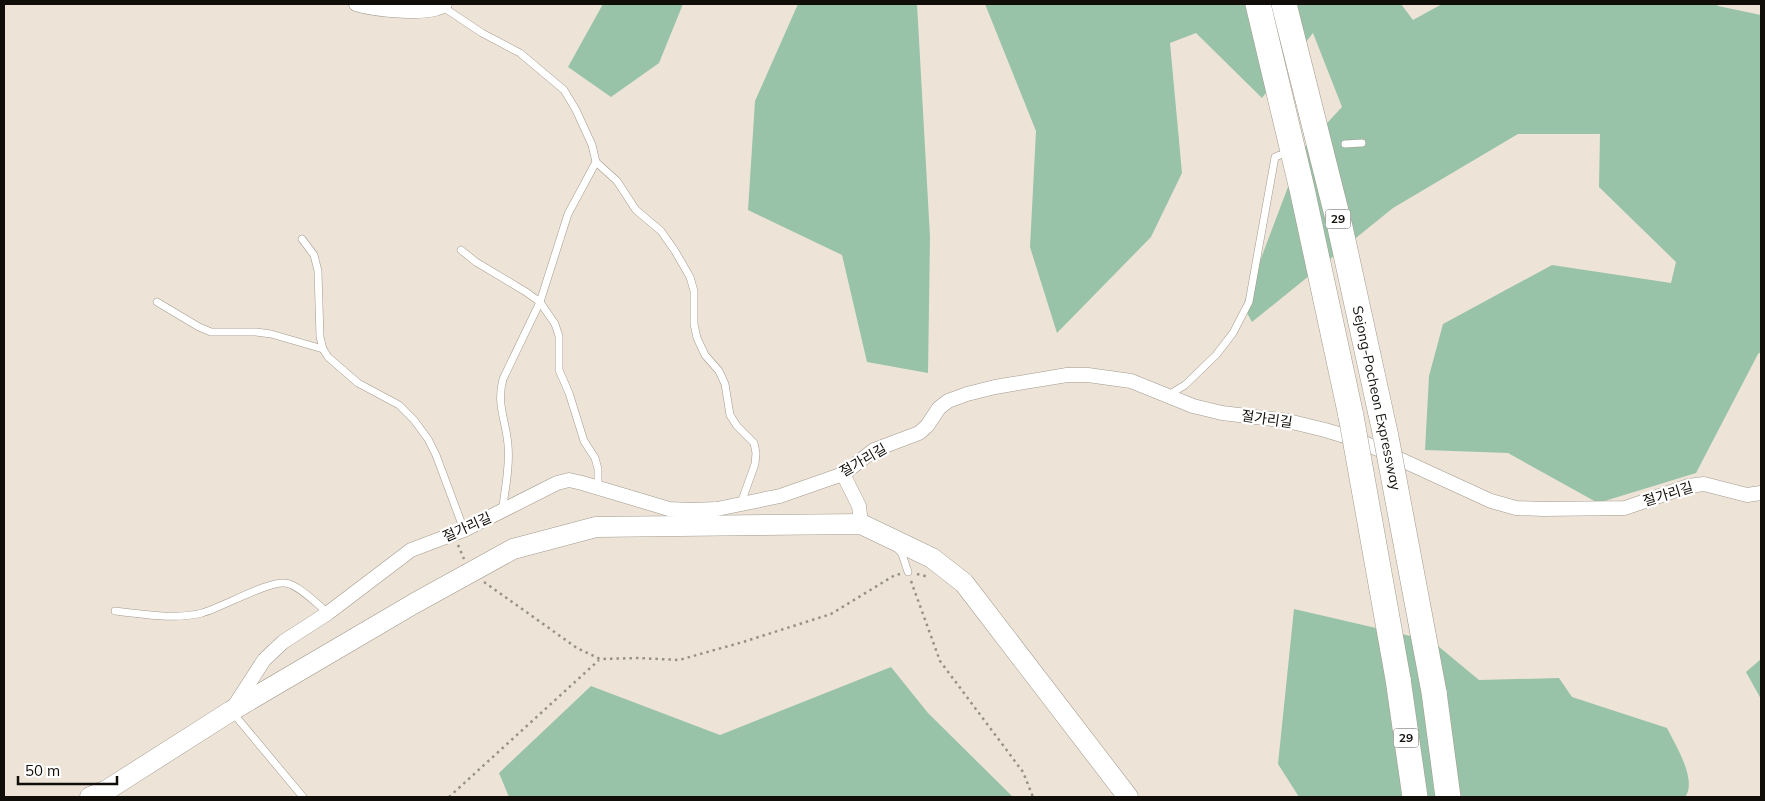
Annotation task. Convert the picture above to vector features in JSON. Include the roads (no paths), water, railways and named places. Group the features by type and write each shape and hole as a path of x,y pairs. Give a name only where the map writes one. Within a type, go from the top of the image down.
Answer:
{"highway":[{"name":"Sejong-Pocheon Expressway","path":"1258,4 1302,189 1351,416 1398,679 1415,797"},
{"name":"Sejong-Pocheon Expressway","path":"1284,4 1340,227 1386,437 1434,692 1448,797"}],"street":[{"path":"356,4 384,9 430,11 444,5"},
{"name":"절가리길","path":"90,797 107,790 231,711 264,660 282,642 328,613 411,550 458,532 502,512 557,483 569,480 669,509 717,509 780,496 843,474 874,450 919,433 927,426 939,408 948,402 966,394 995,387 1067,375 1088,375 1131,381 1193,406 1222,413 1288,421 1350,437 1491,501 1516,508 1542,510 1625,508 1688,486 1704,484 1747,495 1761,493"},
{"path":"843,474 859,506 861,524"},
{"path":"231,711 513,549 596,527 861,524 932,558 964,583 1128,797"}],"lane":[{"path":"444,5 482,33 520,53 564,90 580,118 592,145 596,162 617,181 636,210 661,231 690,277 694,291 694,324 697,338 705,355 719,371 725,384 730,415 737,426 754,443 756,453 755,464 741,503"},
{"path":"1346,144 1362,143"},
{"path":"1166,396 1185,385 1216,355 1233,333 1249,302 1275,156 1280,155"},
{"path":"502,512 509,462 508,443 499,393 503,379 540,302 568,214 596,162"},
{"path":"302,239 314,255 318,271 320,337 323,349 328,357 358,383 399,404 414,420 428,439 436,455 458,532"},
{"path":"461,250 476,262 540,302 555,324 559,336 559,370 569,393 584,441 595,458 598,469 598,487"},
{"path":"157,302 211,332 271,334 323,349"},
{"path":"887,537 902,554 908,572"},
{"path":"115,611 182,617 200,614 221,607 272,584 285,582 296,586 328,613"},
{"path":"231,711 303,797"}]}
